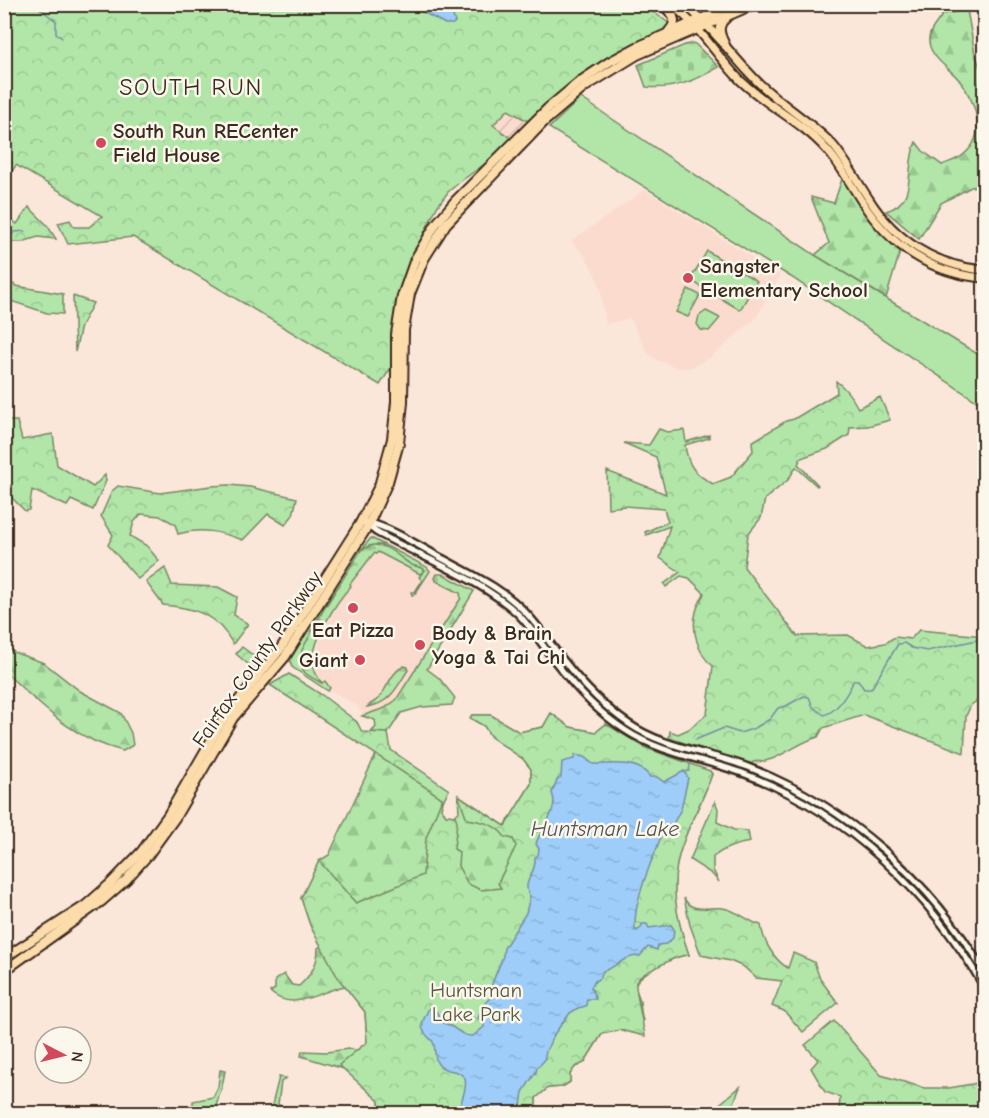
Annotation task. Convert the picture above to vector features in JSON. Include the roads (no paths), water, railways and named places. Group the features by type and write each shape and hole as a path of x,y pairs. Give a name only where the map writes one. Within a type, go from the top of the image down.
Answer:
{"highway":[{"path":"661,4 674,18 674,26 667,34"},
{"name":"Fairfax County Parkway","path":"4,971 102,902 149,854 176,818 233,718 285,657 367,523 391,474 400,435 404,402 403,337 409,301 420,266 436,237 467,201 573,97 628,60 735,4"},
{"name":"Fairfax County Parkway","path":"704,22 730,15 755,4"},
{"path":"725,45 719,28 730,15"},
{"name":"Fairfax County Parkway","path":"4,958 94,898 141,852 173,807 224,718 279,651 367,523 393,432 396,402 395,342 400,303 412,267 427,237 455,201 564,94 609,62 667,34 696,26"}],"main road":[{"path":"670,4 696,26 740,79 817,140 846,169 870,214 897,244 940,269 984,278"},
{"path":"684,4 704,22 759,83 827,140 884,220 905,241 946,262 984,270"}],"street":[{"path":"367,523 389,531 505,593 529,616 591,691 636,729 661,740 734,762 769,776 812,797 843,818 889,856 927,893 961,936 984,972"},
{"path":"367,523 400,545 478,586 510,607 529,627 579,690 608,717 633,735 659,747 711,762 766,782 806,803 838,824 888,864 921,898 955,940 984,987"}],"water":[{"path":"410,5 443,5 452,12 455,22 445,24"},
{"name":"Huntsman Lake","path":"575,755 584,757 593,764 631,765 645,771 650,777 657,777 664,782 684,771 688,778 681,809 672,826 676,830 668,830 661,834 638,900 636,915 635,930 641,928 642,924 647,924 649,928 671,925 674,929 673,938 666,944 658,945 657,950 648,947 640,956 624,960 603,971 591,987 596,999 587,999 586,1006 570,1013 555,1033 544,1061 537,1068 523,1092 520,1113 460,1113 465,1078 437,1063 433,1042 424,1031 423,1021 429,1008 436,1011 443,1023 465,1035 473,1036 484,1027 484,1023 478,1018 485,1003 492,996 492,984 504,948 526,913 530,897 527,884 539,849 536,844 552,813 554,800 552,793 557,780 561,777 562,762 574,759"}],"waterway":[{"path":"39,4 39,8 56,21 56,33 62,38"},
{"path":"4,240 15,232 25,231"},
{"path":"695,740 724,728 740,733 755,728 770,719 778,708 804,696 809,697 813,707 824,715 829,713 842,701 854,680 858,680 864,689 871,689 898,644 904,643 912,648 927,651 981,639 984,642"},
{"path":"684,772 689,771 690,765"}],"place":[{"name":"South Run RECenter Field House","path":"101,143"},
{"name":"Sangster Elementary School","path":"688,278"},
{"name":"Eat Pizza","path":"353,608"},
{"name":"Body & Brain Yoga & Tai Chi","path":"420,645"},
{"name":"Giant","path":"360,660"}],"district":[{"name":"SOUTH RUN","path":"191,87"}],"park label":[{"name":"Huntsman Lake Park","path":"476,1002"}]}
